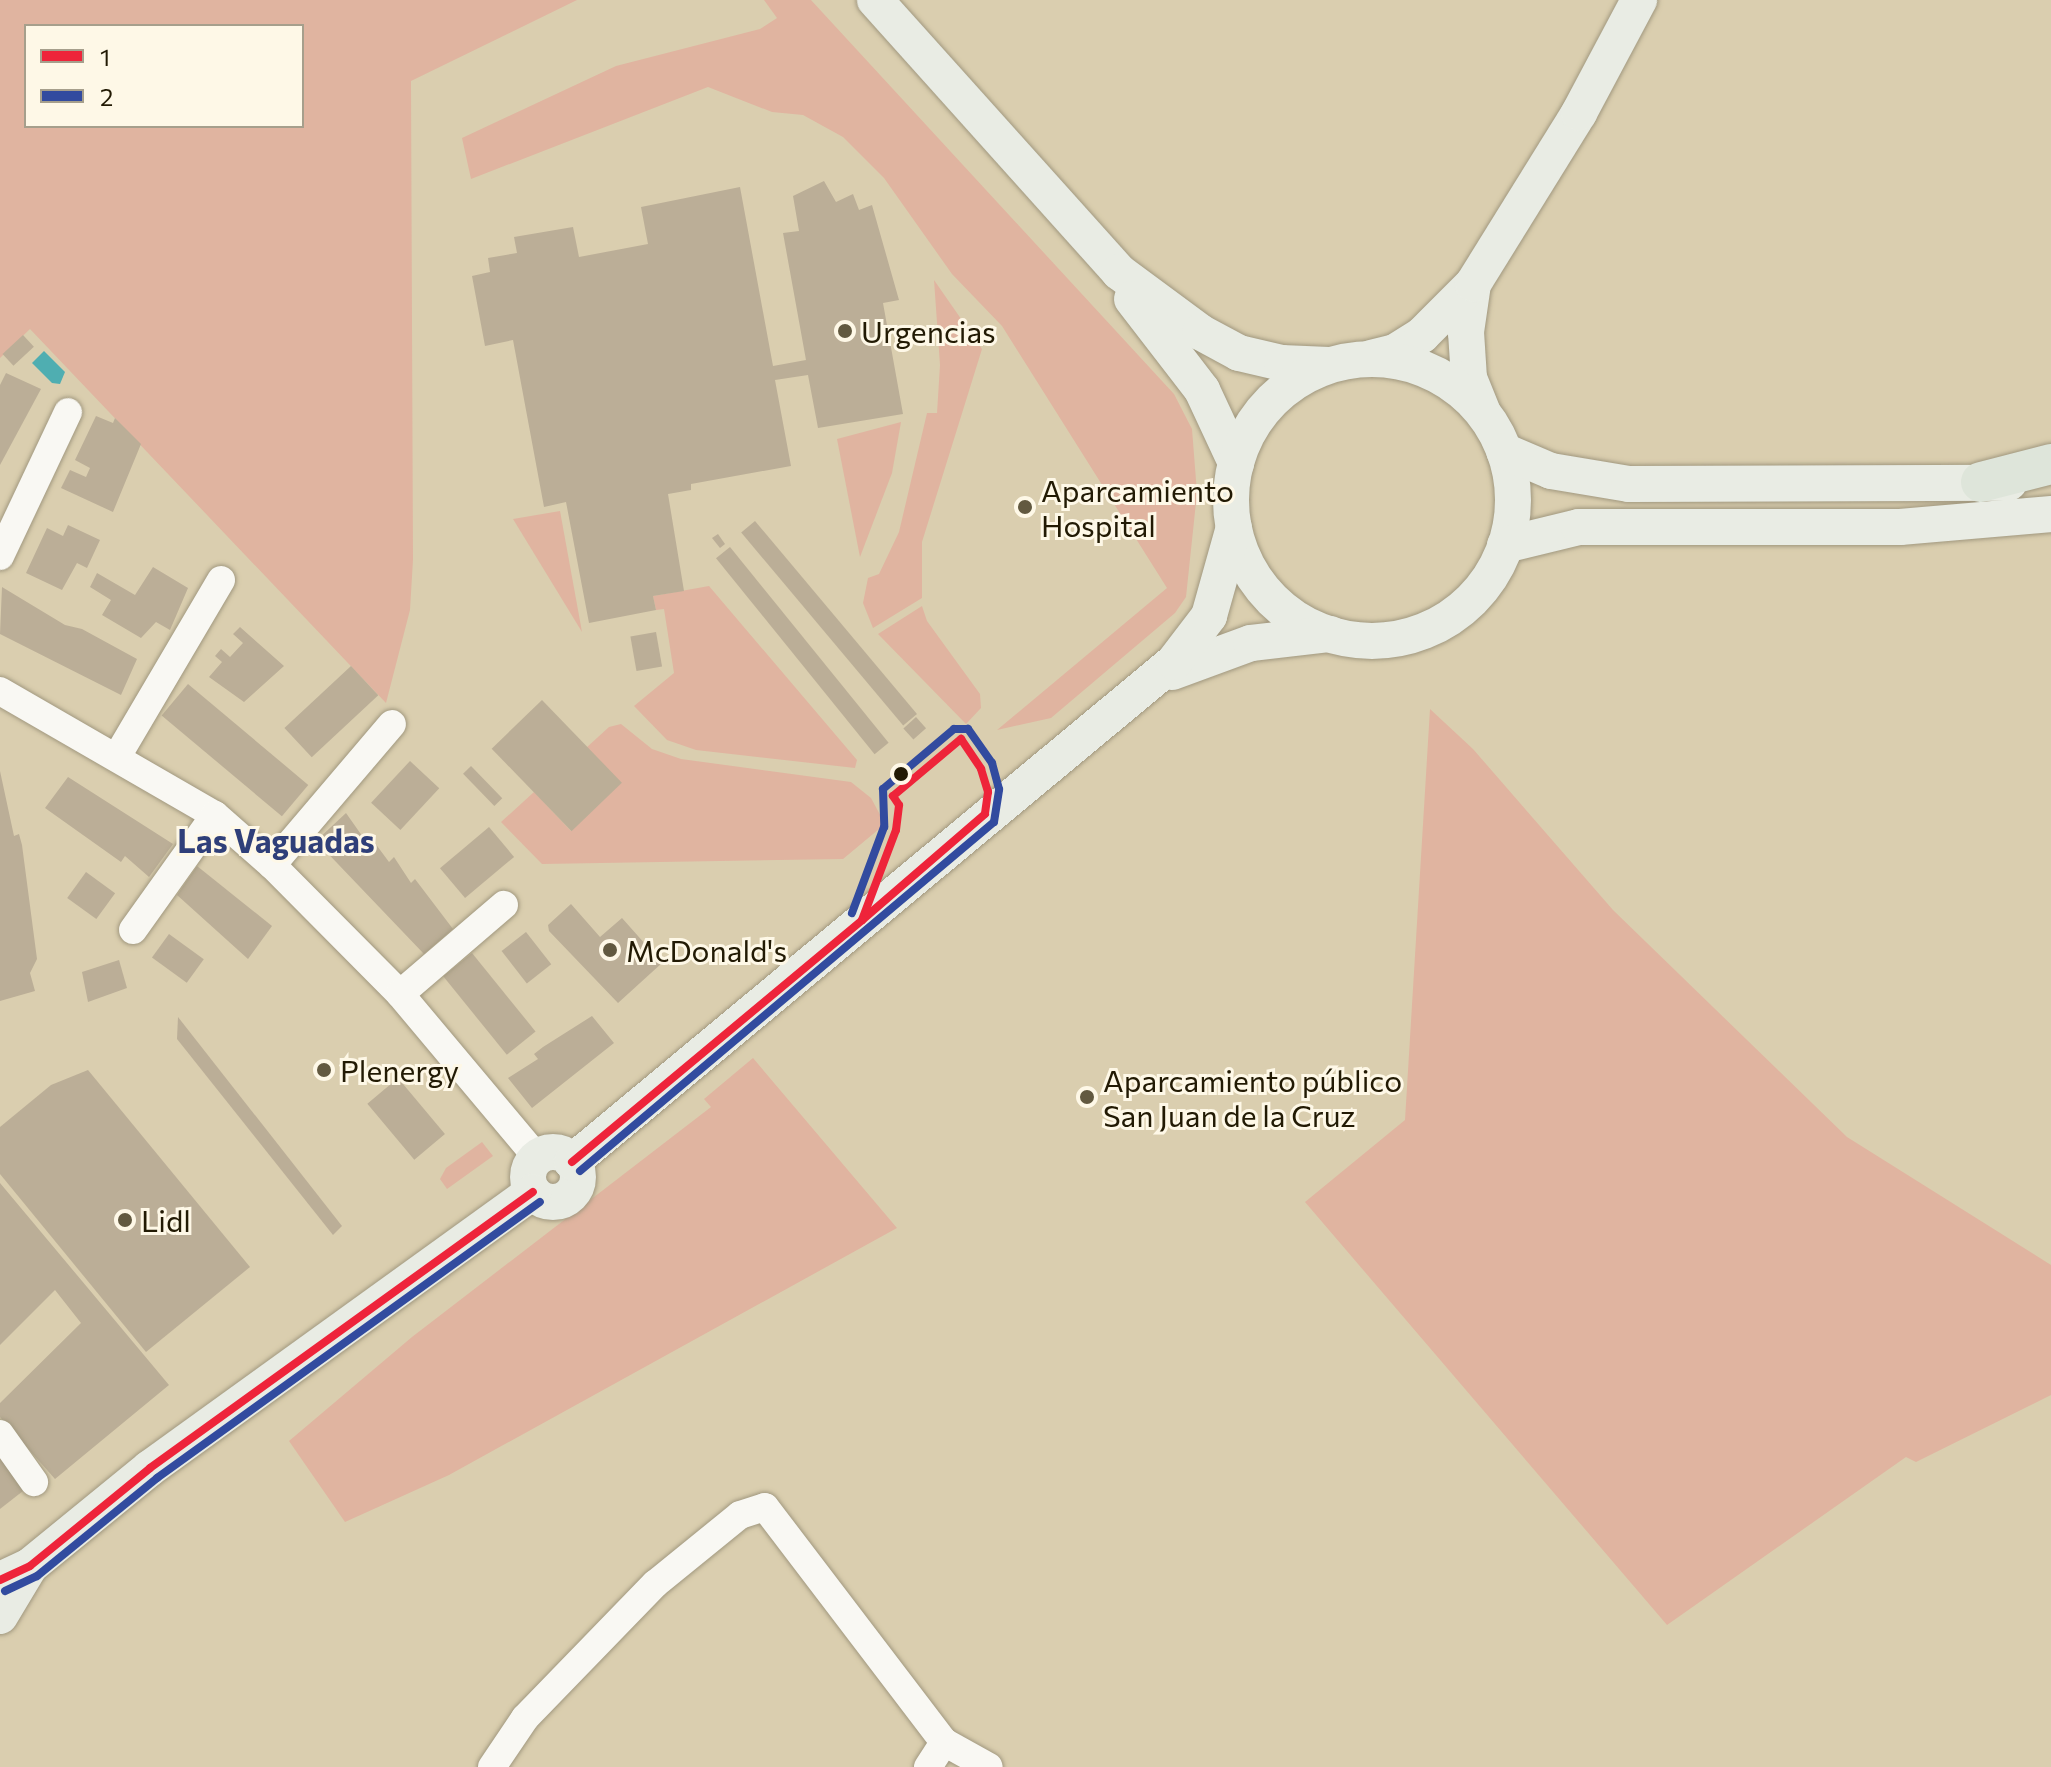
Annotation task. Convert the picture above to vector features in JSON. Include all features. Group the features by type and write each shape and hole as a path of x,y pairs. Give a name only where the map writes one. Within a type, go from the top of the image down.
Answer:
{"highway":[{"path":"1981,482 2051,464"}],"main road":[{"path":"875,0 1119,272 1239,353 1282,363 1331,365 1395,352 1422,335 1473,284 1579,113 1639,0"},
{"path":"1119,272 1131,298 1202,390 1236,463"},
{"path":"1149,684 1221,651 1330,634 1380,641 1440,623 1486,583 1505,545 1512,498 1504,451 1484,415 1469,378 1466,332 1473,284"},
{"path":"1370,359 1402,362 1434,373 1484,415"},
{"path":"0,1616 15,1573 547,1170 1149,684 1195,640 1209,616 1234,527 1236,463 1264,409 1286,388 1331,365"},
{"path":"1504,451 1562,474 1629,484 2051,481"},
{"path":"1505,545 1579,527 1900,527 2051,514"},
{"path":"1234,527 1248,567 1274,602 1330,634"}],"street":[{"path":"0,556 68,412"},
{"path":"118,755 221,580"},
{"path":"0,691 118,755 215,815 272,865 400,994 547,1170"},
{"path":"272,865 392,724"},
{"path":"133,930 215,815"},
{"path":"400,994 504,905"},
{"path":"0,1434 34,1482"},
{"path":"492,1767 525,1718 655,1584 740,1515 765,1507 944,1742 989,1767"},
{"path":"928,1767 944,1742"}],"shaded area":[{"path":"0,0 577,0 411,81 413,560 410,610 386,703 30,329 0,358"},
{"path":"764,0 811,0 1174,394 1192,429 1197,493 1186,597 1175,613 1051,718 997,730 1167,588 1002,326 952,274 884,178 843,137 803,115 772,112 708,87 471,179 462,138 616,66 760,29 777,18"},
{"path":"934,280 982,349 922,542 922,598 873,628 863,603 868,578 879,574 899,532 927,413 937,413 940,365"},
{"path":"901,422 892,473 860,557 837,439"},
{"path":"560,511 582,632 513,519"},
{"path":"709,586 857,760 855,768 696,750 667,740 634,706 674,673 664,609 656,610 653,596"},
{"path":"922,606 927,621 980,694 981,708 966,724 878,634"},
{"path":"1430,709 1473,749 1613,910 1847,1137 2051,1265 2051,1395 1916,1462 1906,1457 1667,1625 1305,1202 1405,1120"},
{"path":"621,724 652,749 681,759 851,782 871,798 885,824 843,859 542,864 501,822 534,792 571,831 620,783 586,748 609,727"},
{"path":"753,1058 897,1228 449,1475 345,1522 289,1441 412,1337 711,1107 704,1099"},
{"path":"482,1142 493,1156 447,1189 440,1179 446,1168"}],"water":[{"path":"44,351 65,372 60,384 52,383 32,363"}],"building":[{"path":"824,181 836,202 853,194 859,210 872,205 899,300 883,303 903,414 818,428 808,375 775,380 791,466 691,484 691,490 668,494 684,591 653,596 656,610 589,623 566,502 544,507 513,340 485,346 472,276 490,272 488,258 517,253 514,237 573,227 579,257 648,244 641,207 740,187 773,366 806,360 783,233 799,231 793,196"},
{"path":"23,335 34,347 13,366 3,354"},
{"path":"6,373 41,389 0,465 0,385"},
{"path":"96,416 113,423 115,418 141,444 113,512 61,488 70,470 86,477 90,468 75,460"},
{"path":"755,521 917,714 903,726 741,533"},
{"path":"68,525 100,540 87,568 77,563 62,590 26,573 47,528 63,536"},
{"path":"718,534 725,544 720,548 712,538"},
{"path":"730,547 889,743 875,754 716,558"},
{"path":"153,567 188,588 170,630 156,622 141,638 102,615 111,600 90,587 97,573 135,595"},
{"path":"2,587 65,625 82,629 137,659 121,695 0,634"},
{"path":"240,627 284,666 244,702 209,677 222,662 215,656 221,649 230,657 243,643 233,634"},
{"path":"656,632 662,666 636,671 630,637"},
{"path":"351,666 378,695 312,757 284,728"},
{"path":"188,684 308,785 282,816 162,715"},
{"path":"542,700 622,783 572,831 492,749"},
{"path":"916,717 926,728 913,740 903,728"},
{"path":"410,761 439,788 400,830 371,803"},
{"path":"471,766 502,798 494,806 463,774"},
{"path":"0,771 14,836 19,834 22,845 37,959 30,973 35,991 0,1001"},
{"path":"68,777 173,844 149,877 125,856 121,862 45,808"},
{"path":"346,813 365,840 369,835 389,862 394,857 411,883 415,879 453,929 424,954 316,841"},
{"path":"489,827 514,857 465,898 440,868"},
{"path":"197,866 272,926 248,959 177,895"},
{"path":"86,872 115,893 96,919 67,898"},
{"name":"McDonald's","path":"571,904 600,937 622,918 662,963 618,1003 549,931 548,925"},
{"path":"526,932 551,964 527,983 502,951"},
{"path":"169,934 204,959 187,983 152,957"},
{"path":"472,953 536,1031 507,1055 443,976"},
{"path":"119,960 127,988 88,1002 82,972"},
{"path":"592,1016 614,1043 532,1108 508,1078 538,1059 534,1054 543,1047"},
{"path":"178,1017 342,1226 333,1235 177,1039"},
{"name":"Lidl","path":"88,1070 250,1267 146,1352 0,1174 0,1127 51,1085"},
{"path":"398,1078 445,1134 414,1160 367,1104"},
{"path":"0,1183 169,1385 55,1479 0,1417 0,1403 81,1323 55,1290 0,1345"},
{"path":"0,1450 23,1491 0,1509"}],"transit line":[{"name":"2","path":"580,1171 994,822 999,789 992,763 968,729 954,729 883,789 884,827 852,913"},
{"name":"1","path":"961,739 981,769 988,792 985,814 862,920 896,830 899,805 893,796 961,739"},
{"name":"1","path":"572,1162 862,920"},
{"name":"1","path":"0,1580 30,1566 150,1468 533,1192"},
{"name":"2","path":"5,1591 37,1576 157,1478 540,1202"}],"place":[{"name":"Urgencias","path":"845,331"},
{"name":"Aparcamiento Hospital","path":"1025,507"},
{"name":"McDonald's","path":"610,950"},
{"name":"Plenergy","path":"324,1070"},
{"name":"Aparcamiento público San Juan de la Cruz","path":"1087,1097"},
{"name":"Lidl","path":"125,1220"}],"district":[{"name":"Las Vaguadas","path":"276,840"}]}
